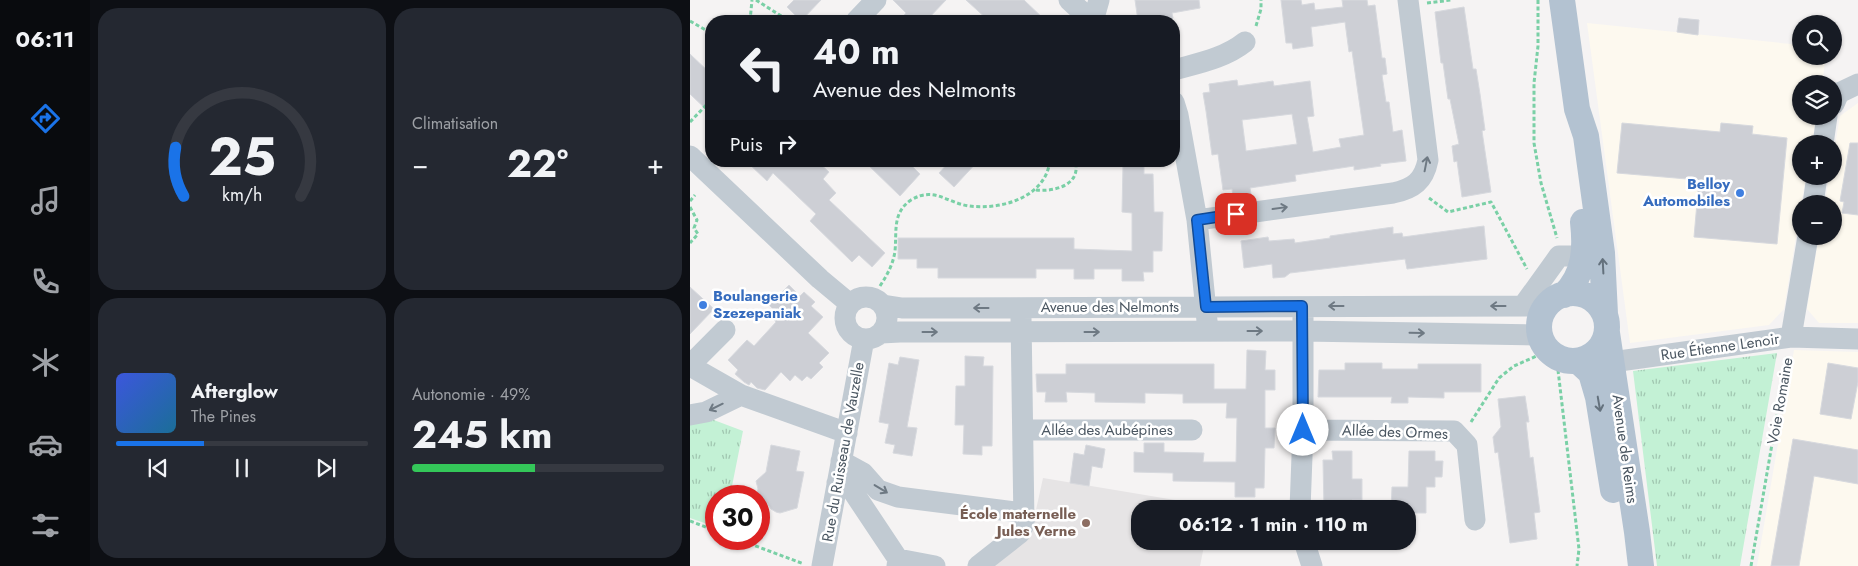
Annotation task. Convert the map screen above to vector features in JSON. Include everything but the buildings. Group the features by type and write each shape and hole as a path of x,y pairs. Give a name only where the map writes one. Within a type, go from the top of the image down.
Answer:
{"main road":[{"name":"Avenue de Reims","path":"1562,0 1577,110 1586,136 1602,253 1606,324 1637,532 1640,566"},
{"name":"Avenue de Reims","path":"1577,110 1574,133 1586,244 1584,256 1578,275 1571,288 1543,298 1542,315 1539,325 1556,351 1590,373 1598,397 1618,519 1623,566"},
{"path":"1543,298 1574,293 1588,297 1600,306 1606,324 1604,343 1598,352 1589,358 1556,351"}],"street":[{"path":"862,15 876,0"},
{"path":"1070,0 1086,15"},
{"path":"1095,15 1099,0"},
{"path":"1197,220 1393,193 1404,191 1415,185 1422,177 1428,160 1408,0"},
{"path":"1180,68 1224,56 1245,42"},
{"path":"1842,92 1858,84"},
{"path":"1180,125 1197,220 1207,331"},
{"path":"690,156 814,274 867,302 888,316 885,328 872,336 852,334 846,322 847,309 867,302"},
{"name":"Voie Romaine","path":"1791,337 1806,245"},
{"path":"1543,298 1558,256 1584,256"},
{"name":"Avenue des Nelmonts","path":"867,302 902,308 1206,307 1302,306 1543,298"},
{"path":"1300,500 1303,430 1302,306"},
{"name":"Allée des Aubépines","path":"978,566 1020,533 1024,524 1021,308"},
{"path":"724,330 690,366 741,395 846,433"},
{"name":"Avenue des Nelmonts","path":"872,336 900,332 1303,331 1556,351"},
{"name":"Rue du Ruisseau de Vauzelle","path":"822,566 846,433 872,336"},
{"name":"Rue Étienne Lenoir","path":"1612,362 1791,337 1858,339"},
{"path":"690,416 706,412 741,395"},
{"name":"Allée des Aubépines","path":"1023,430 1192,430"},
{"name":"Allée des Ormes","path":"1303,430 1454,432 1467,445 1475,520"},
{"path":"842,461 863,473 878,490 898,497 1024,513"},
{"path":"837,484 852,490 898,562 935,566"},
{"path":"1307,550 1312,566"}],"path":[{"path":"751,15 754,0 779,15"},
{"path":"1245,42 1258,21 1261,9 1260,0"},
{"path":"1538,0 1538,46 1534,82 1534,143 1541,183 1556,236 1558,256"},
{"path":"690,20 705,29"},
{"path":"690,122 705,106"},
{"path":"867,302 880,286 891,267 895,252 897,217 910,201 919,196 930,194 968,206 987,206 1011,202 1036,190 1047,175 1049,167"},
{"path":"1036,190 1055,190 1071,182 1076,173 1076,167"},
{"path":"1415,185 1448,212 1491,202 1543,298"},
{"path":"690,201 694,195"},
{"path":"690,207 697,220 694,228 698,234 690,243"},
{"name":"Voie Romaine","path":"1751,566 1791,337"},
{"path":"1460,438 1499,378 1514,366 1556,351 1579,549 1577,566"},
{"path":"690,521 705,527"},
{"path":"767,550 810,566"}],"shaded area":[{"path":"1587,23 1792,44 1792,65 1825,65 1823,75 1792,75 1792,125 1815,125 1813,135 1792,135 1792,185 1805,185 1803,195 1792,195 1792,245 1795,245 1784,309 1769,325 1630,343"},
{"path":"1858,103 1858,323 1819,323 1807,309 1818,245 1842,245 1842,195 1826,195 1828,185 1842,185 1842,135 1837,135 1838,125 1842,125 1842,115"},
{"path":"1794,350 1858,352 1858,566 1757,566"},
{"name":"École maternelle Jules Verne","path":"1043,478 1175,500 1131,500 1131,550 1203,550 1200,566 990,566 1034,519"}],"green space":[{"path":"1777,353 1740,566 1657,566 1633,371"},
{"path":"690,411 743,431 732,485 705,485 705,523 690,518"}],"place":[{"name":"Belloy Automobiles","path":"1740,193"},
{"name":"Boulangerie Szezepaniak","path":"703,305"},
{"name":"École maternelle Jules Verne","path":"1086,523"}],"route":[{"path":"1236,214 1197,220 1206,307 1302,306 1303,430"}]}
